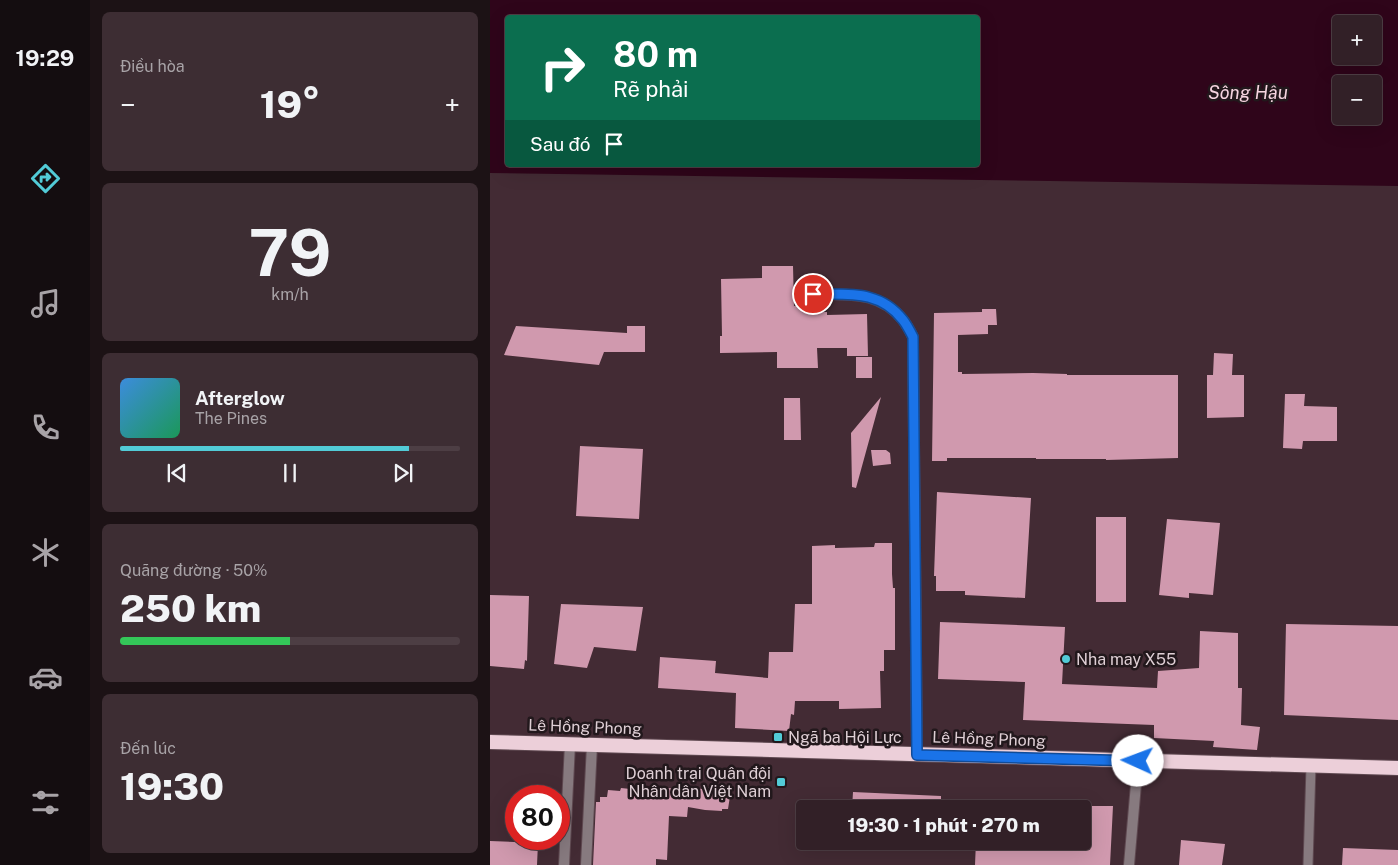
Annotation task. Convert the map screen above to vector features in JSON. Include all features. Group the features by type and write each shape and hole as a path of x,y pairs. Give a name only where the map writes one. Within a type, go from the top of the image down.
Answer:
{"highway":[{"name":"Lê Hồng Phong","path":"490,742 1398,768"}],"street":[{"path":"813,294 864,295 884,302 903,319 913,337 917,755"},
{"path":"564,865 570,744"},
{"path":"586,865 592,745"},
{"path":"1129,865 1138,761"}],"lane":[{"path":"1308,865 1311,766"}],"water":[{"name":"Sông Hậu","path":"490,0 1398,0 1398,186 490,173"}],"building":[{"path":"762,266 793,266 794,306 806,306 806,312 827,312 827,315 867,314 868,356 847,356 847,348 817,348 818,368 777,368 777,352 720,353 720,336 722,336 721,279 762,278"},
{"path":"982,309 996,309 997,325 988,325 988,334 958,335 958,372 962,372 962,374 1178,375 1178,458 1106,460 947,458 947,461 932,461 934,313 982,312"},
{"path":"516,326 627,333 627,326 645,326 645,352 604,352 599,365 504,355"},
{"path":"1214,353 1233,354 1232,375 1244,375 1244,417 1207,418 1207,375 1213,375"},
{"path":"856,357 872,357 872,378 856,378"},
{"path":"1285,394 1305,394 1304,406 1337,407 1337,441 1303,441 1302,449 1283,448"},
{"path":"881,397 856,488 852,487 851,433"},
{"path":"784,398 800,398 801,440 784,440"},
{"path":"580,446 643,449 639,519 576,516"},
{"path":"871,450 886,450 890,453 891,464 873,466"},
{"path":"937,492 1031,498 1025,598 965,595 965,591 936,591 936,576 934,576"},
{"path":"1096,517 1126,517 1126,602 1096,602"},
{"path":"1167,519 1220,523 1213,595 1189,593 1189,598 1159,595"},
{"path":"875,543 892,543 892,574 893,588 895,588 895,650 884,650 884,671 880,671 881,708 839,709 839,701 795,701 794,715 791,714 789,731 735,728 736,693 658,688 660,657 716,661 715,673 768,678 769,652 793,652 795,604 812,604 812,546 835,545 835,548 874,547"},
{"path":"490,595 529,596 527,661 525,660 524,669 490,666"},
{"path":"561,604 643,607 636,651 594,647 587,668 554,664"},
{"path":"940,622 1065,627 1062,684 1157,688 1158,671 1199,668 1200,631 1238,633 1238,688 1242,688 1241,725 1260,727 1257,750 1213,747 1214,741 1154,738 1154,725 1023,720 1025,682 938,679"},
{"path":"1286,624 1398,626 1398,720 1284,715"},
{"path":"691,787 707,790 708,787 731,790 728,809 722,809 722,811 688,807 687,817 669,816 667,860 656,859 656,865 593,865 596,802 600,802 600,797 607,797 608,790 620,791 621,788 668,791 668,788 690,790"},
{"path":"853,792 941,796 941,800 853,800"},
{"path":"1091,806 1113,806 1110,865 975,865 976,850 1091,850"},
{"path":"1181,840 1225,844 1222,865 1179,865"},
{"path":"490,841 505,842 505,850 538,850 537,865 490,865"},
{"path":"1343,848 1398,850 1398,865 1342,865"}],"place":[{"name":"Nha may X55","path":"1066,659"},
{"name":"Ngã ba Hội Lực","path":"778,737"},
{"name":"Doanh trại Quân đội Nhân dân Việt Nam","path":"781,782"}],"route":[{"path":"813,294 864,295 884,302 903,319 913,337 917,755 1138,761"}]}
